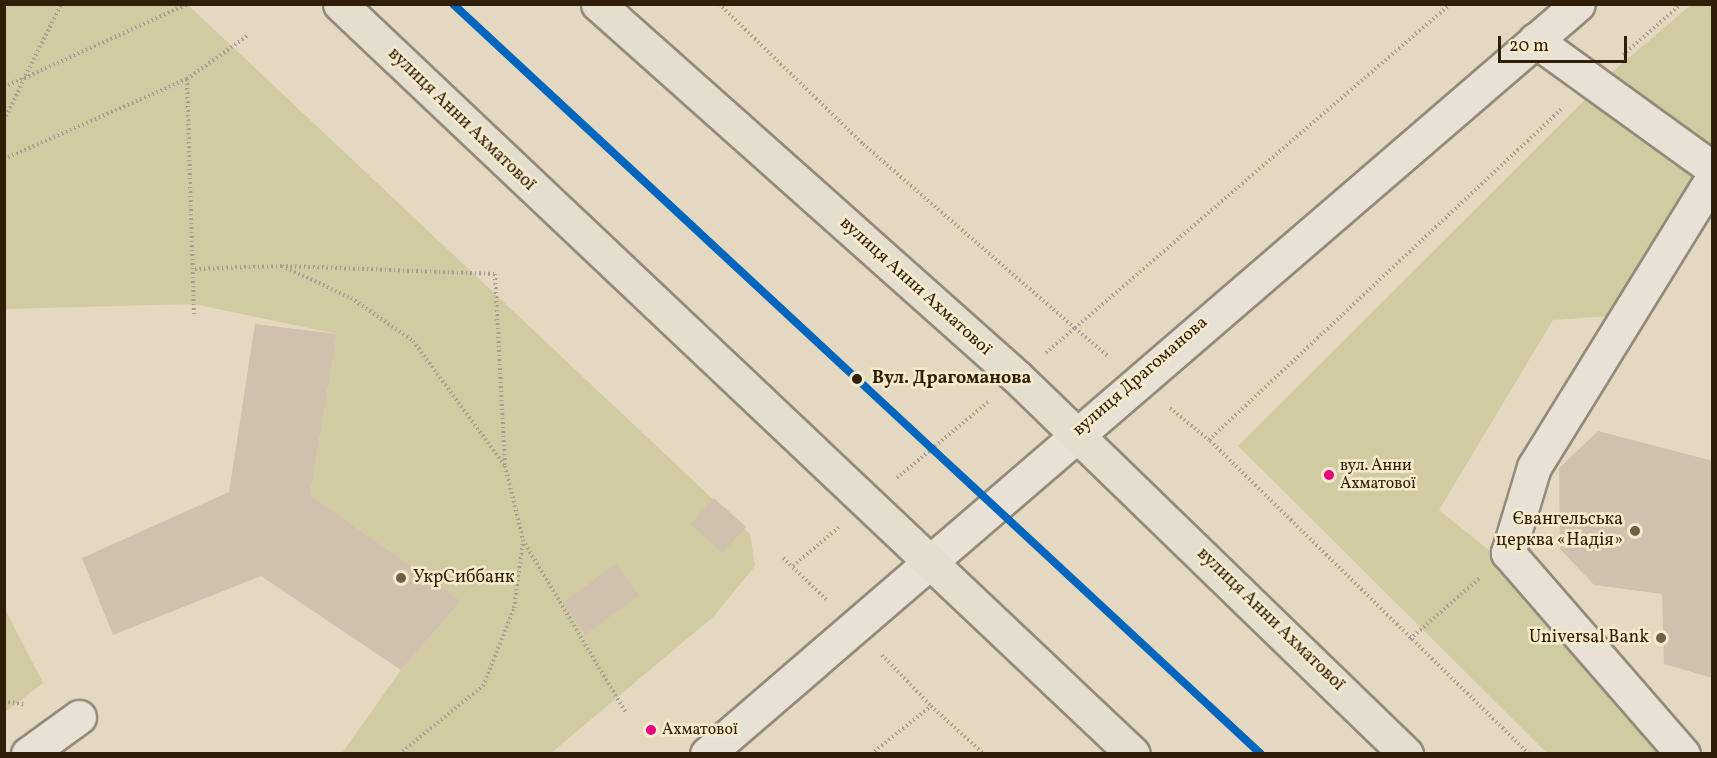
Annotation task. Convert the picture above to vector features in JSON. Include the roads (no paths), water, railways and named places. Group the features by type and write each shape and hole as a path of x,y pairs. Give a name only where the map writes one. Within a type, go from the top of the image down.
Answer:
{"main road":[{"name":"вулиця Анни Ахматової","path":"340,4 928,564 1133,753"},
{"name":"вулиця Анни Ахматової","path":"598,4 1017,377 1406,753"}],"street":[{"name":"вулиця Драгоманова","path":"707,753 928,564 1076,433 1578,4"},
{"path":"1535,40 1594,80 1713,168"},
{"path":"1683,753 1508,553 1534,467 1713,179"},
{"path":"28,753 79,717"}],"place":[{"name":"Вул. Драгоманова","path":"857,379"},
{"name":"вул. Анни Ахматової","path":"1329,475"},
{"name":"Євангельська церква «Надія»","path":"1635,531"},
{"name":"УкрСиббанк","path":"401,578"},
{"name":"Universal Bank","path":"1661,638"},
{"name":"Ахматової","path":"651,730"}]}
